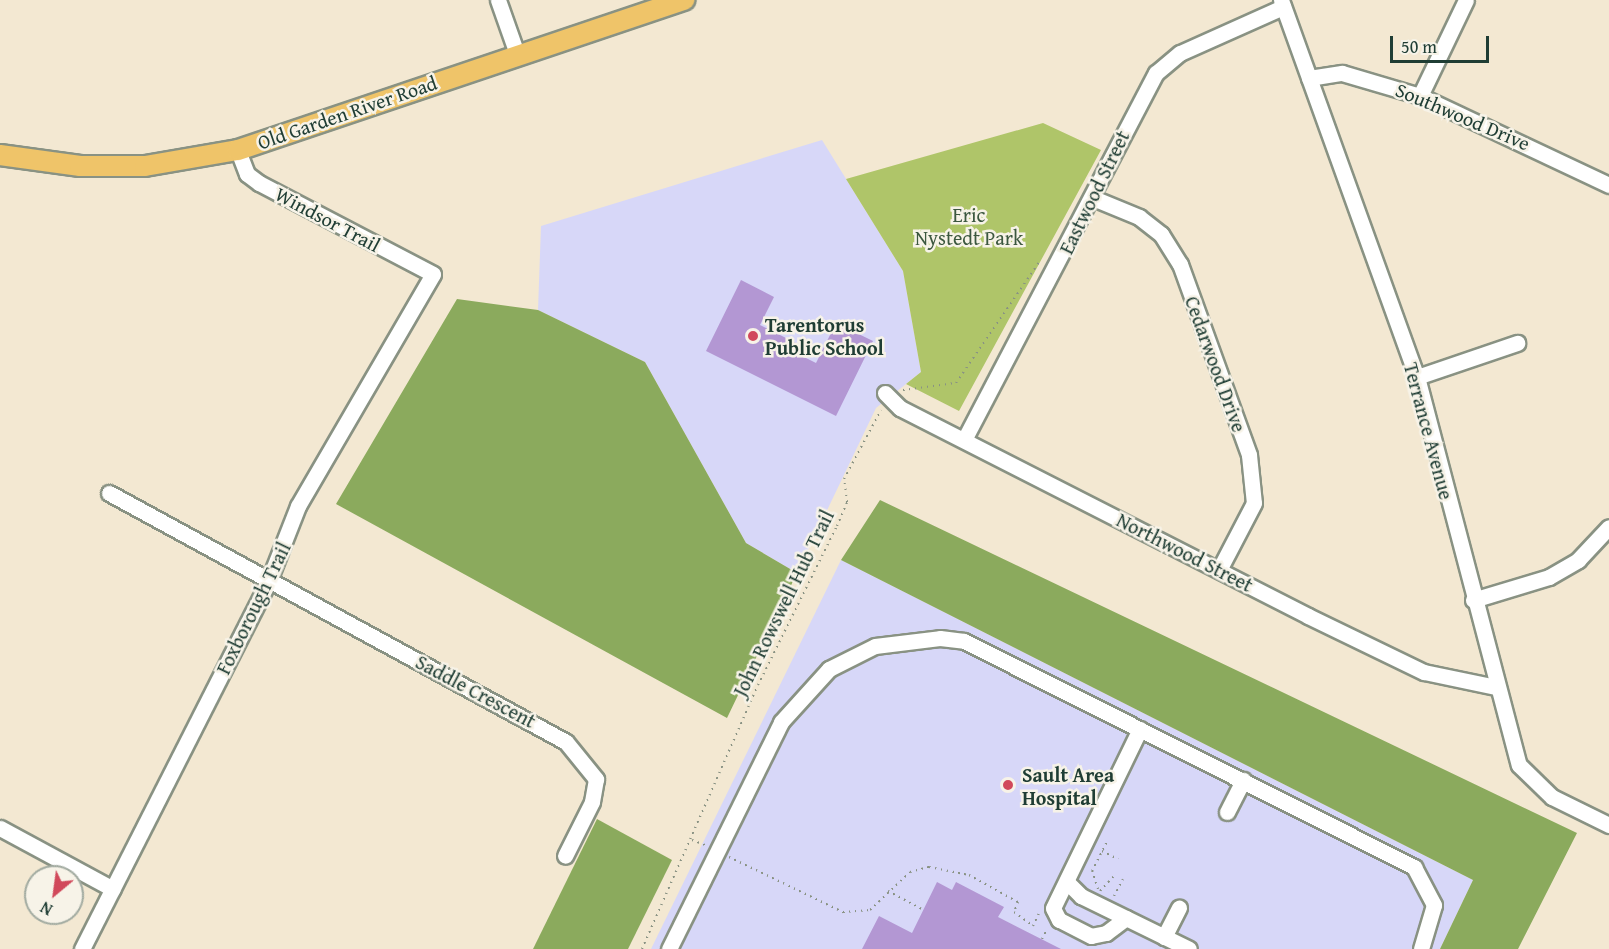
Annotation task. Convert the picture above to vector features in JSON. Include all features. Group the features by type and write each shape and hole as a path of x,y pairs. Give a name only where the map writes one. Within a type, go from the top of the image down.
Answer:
{"main road":[{"name":"Old Garden River Road","path":"0,156 80,166 145,166 238,150 517,54 685,0"}],"street":[{"path":"498,0 517,54"},
{"path":"1420,96 1466,0"},
{"name":"Terrance Avenue","path":"1282,4 1417,377 1473,600 1519,765 1552,797 1609,825"},
{"name":"Eastwood Street","path":"965,438 1093,198 1123,129 1156,74 1180,53 1282,4"},
{"name":"Southwood Drive","path":"1309,78 1342,73 1420,96 1609,185"},
{"name":"Windsor Trail","path":"238,150 247,174 259,183 433,274"},
{"name":"Cedarwood Drive","path":"1093,198 1139,217 1161,234 1180,264 1249,455 1254,503 1220,568"},
{"name":"Foxborough Trail","path":"82,949 269,580 298,506 433,274"},
{"path":"1417,377 1517,343"},
{"name":"Northwood Street","path":"889,396 965,438 1424,672 1496,687"},
{"name":"Saddle Crescent","path":"109,493 543,727 586,760 596,779 592,802 565,856"},
{"path":"1473,600 1549,577 1578,560 1609,527"},
{"path":"669,949 781,722 829,669 875,646 915,639 964,641 1414,867 1434,905 1421,949"},
{"path":"1124,911 1106,933 1091,936 1059,920 1053,908 1140,729"},
{"path":"1227,812 1244,780"},
{"path":"0,828 113,889"},
{"path":"1066,882 1124,911 1164,937 1189,949"},
{"path":"1164,937 1179,908"}],"path":[{"name":"John Rowswell Hub Trail","path":"642,949 758,685 837,526 847,502 844,479 875,418 889,396 907,386 956,383 1044,257"},
{"path":"1107,841 1092,871 1099,892 1113,899 1124,911"},
{"path":"717,851 843,912 870,910 909,872 929,867 969,875 1018,902 1014,912 1033,926 1044,903 1053,908"},
{"path":"1102,851 1118,859"},
{"path":"1113,899 1123,879"},
{"path":"888,891 922,909"}],"shaded area":[{"name":"Tarentorus Public School","path":"822,140 903,271 921,372 876,408 797,573 746,543 645,362 538,310 541,226"},
{"name":"Sault Area Hospital","path":"841,560 1473,880 1440,949 651,949"}],"green space":[{"name":"Eric Nystedt Park","path":"1043,123 1101,150 959,411 906,384 921,372 903,271 846,179"},
{"path":"457,299 538,310 645,362 746,543 797,573 727,718 336,504"},
{"path":"880,500 1577,833 1518,949 1440,949 1473,880 841,560"},
{"path":"597,819 672,860 628,949 533,949"}],"building":[{"path":"741,280 774,297 760,325 802,346 798,354 816,363 836,323 873,341 836,416 706,351"},
{"path":"937,882 952,890 956,882 1004,907 998,917 1061,949 862,949 879,916 912,933"}],"place":[{"name":"Tarentorus Public School","path":"753,336"},
{"name":"Sault Area Hospital","path":"1008,785"}]}
